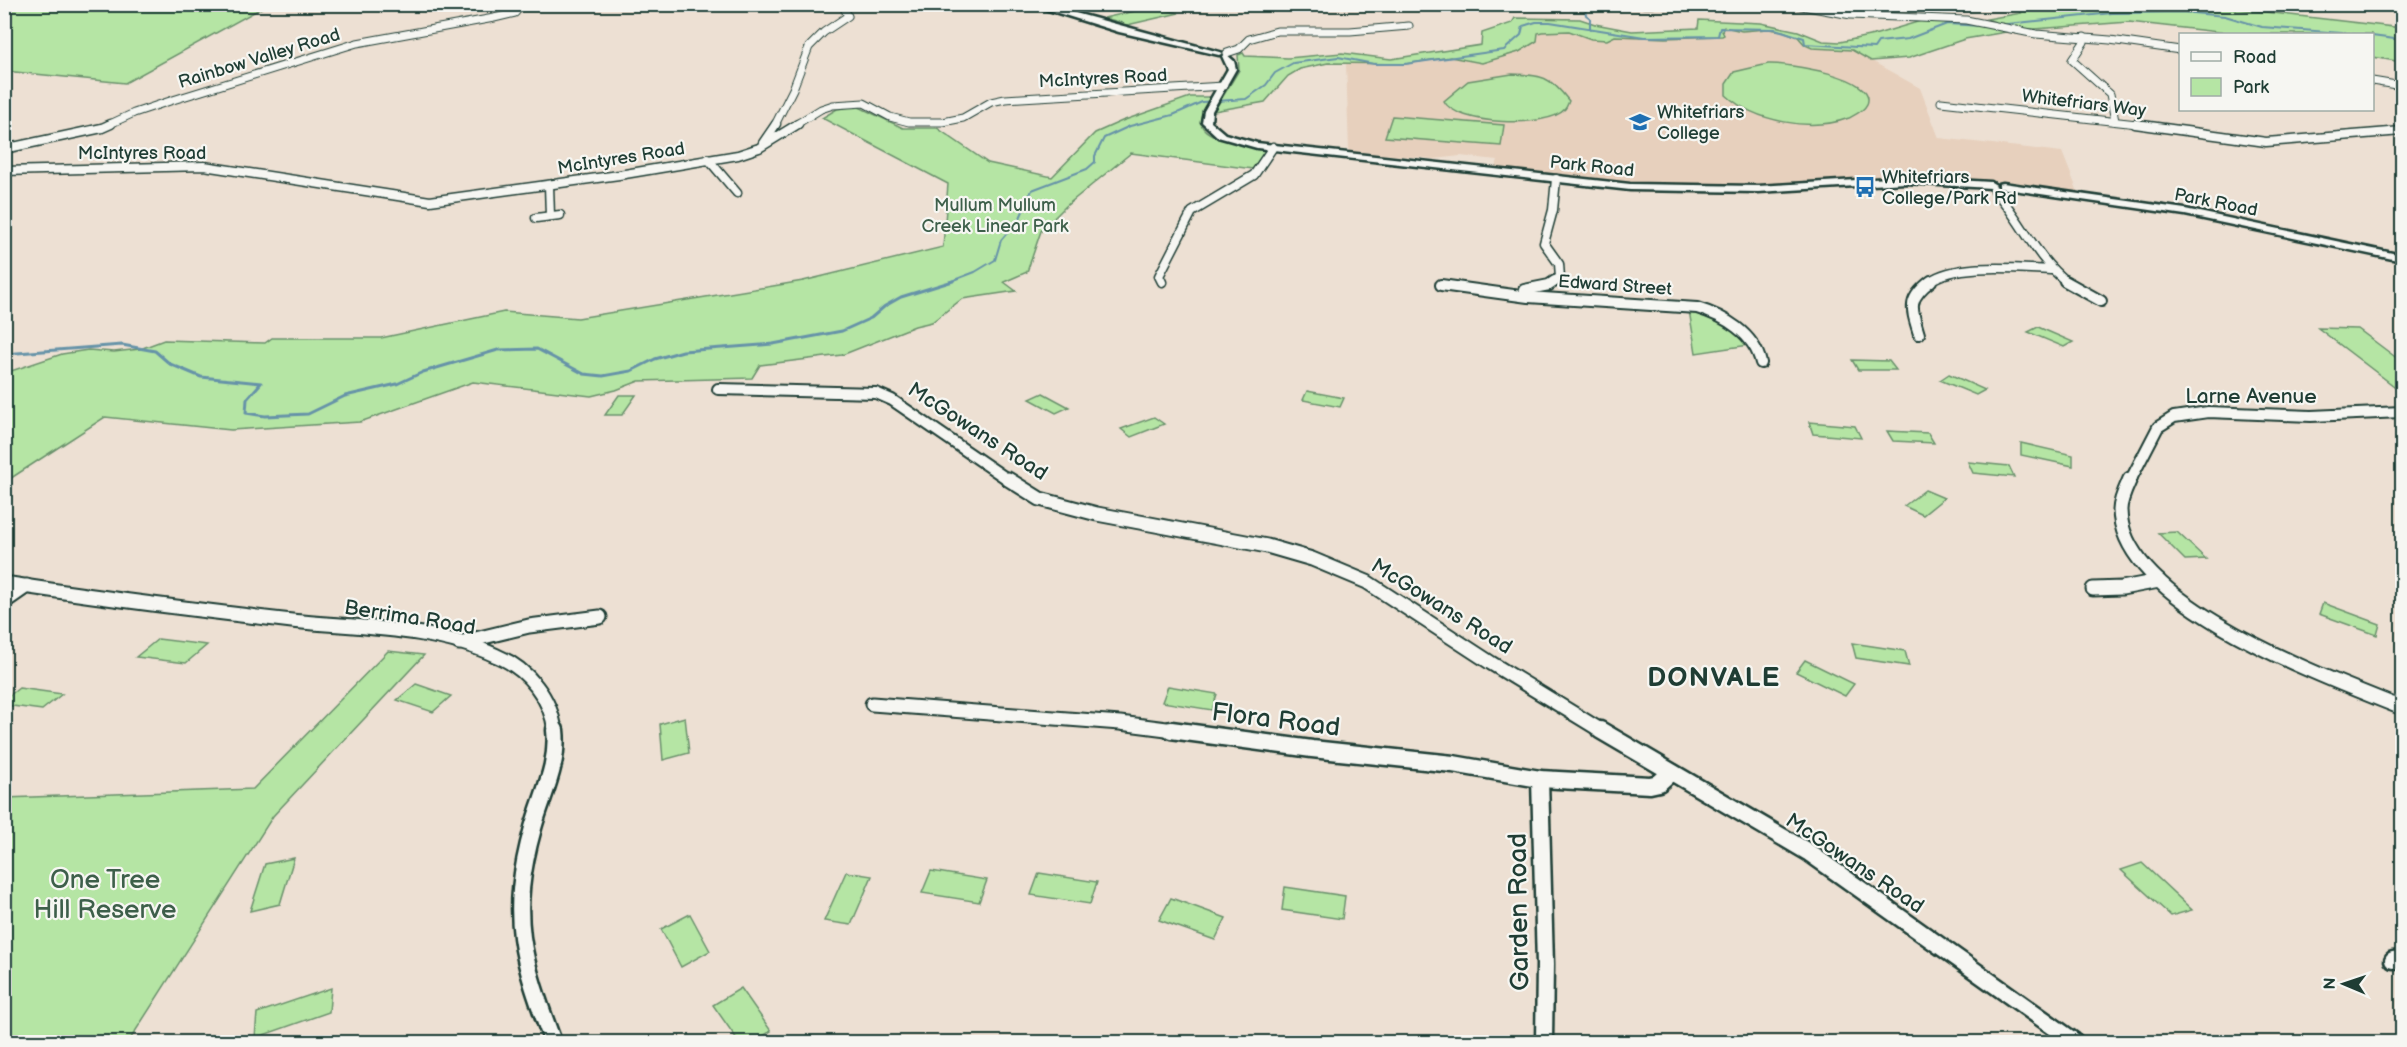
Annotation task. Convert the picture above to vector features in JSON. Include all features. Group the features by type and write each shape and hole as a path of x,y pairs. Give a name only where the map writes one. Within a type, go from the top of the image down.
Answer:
{"street":[{"name":"Rainbow Valley Road","path":"4,149 102,128 134,113 172,100 357,43 494,18 515,13 522,4"},
{"path":"759,148 772,132 801,70 804,53 822,33 848,16 842,4"},
{"path":"1032,4 1122,30 1224,54 1239,49 1249,39 1277,32 1375,30 1409,26"},
{"path":"1644,4 1652,4"},
{"path":"1791,4 1839,14 1947,18 1981,22 2036,34 2084,37 2179,50"},
{"path":"2084,37 2084,42 2072,60 2110,94 2115,121"},
{"name":"Park Road","path":"1224,54 1230,61 1232,69 1208,111 1206,122 1220,135 1274,147 1556,179 1685,189 1758,189 1836,184 1945,184 1999,190 2021,189 2185,212 2403,258"},
{"path":"2374,81 2403,86"},
{"name":"McIntyres Road","path":"4,171 204,166 430,201 738,155 759,148 821,109 848,103 864,103 890,117 909,122 943,122 963,118 991,102 1005,99 1222,88"},
{"name":"Whitefriars Way","path":"1941,102 2115,121 2266,142 2403,130"},
{"path":"772,132 784,134"},
{"path":"1162,283 1158,276 1192,212 1254,175 1274,147"},
{"path":"708,159 741,192 726,196"},
{"path":"1518,294 1524,290 1549,285 1560,277 1556,258 1544,243 1545,228 1551,218 1556,179"},
{"path":"549,185 550,216"},
{"path":"1999,190 2053,270 2075,288 2101,301"},
{"path":"536,218 560,215"},
{"path":"1919,334 1912,321 1909,305 1916,291 1929,281 1953,274 1985,270 2053,270"},
{"name":"Edward Street","path":"1441,285 1518,294 1685,306 1705,310 1721,317 1755,344 1761,355 1761,363"},
{"name":"McGowans Road","path":"718,389 876,393 892,400 1040,499 1097,514 1267,546 1344,571 1367,582 1491,663 1670,773 1744,813 1808,852 2075,1042"},
{"name":"Larne Avenue","path":"2403,412 2379,411 2329,416 2190,414 2176,416 2162,422 2151,438 2120,510 2127,542 2142,563 2159,581 2192,607 2247,640 2403,708"},
{"path":"2093,589 2122,588 2159,581"},
{"name":"Berrima Road","path":"4,583 143,603 404,633 480,649 515,665 544,695 551,712 556,737 555,757 523,865 520,909 522,949 530,981 553,1042"},
{"path":"4,602 27,586"},
{"path":"458,644 524,627 600,617"},
{"name":"Flora Road","path":"872,704 1120,723 1312,749 1453,764 1540,779 1650,785 1659,783 1670,773"},
{"name":"Garden Road","path":"1540,779 1545,965 1544,1042"}],"shaded area":[{"name":"Whitefriars College","path":"1724,27 1742,31 1774,29 1792,34 1812,48 1852,50 1920,88 1939,138 2062,152 2078,192 1987,180 1901,177 1740,185 1646,184 1495,168 1498,160 1460,156 1435,159 1349,151 1346,63 1374,64 1450,57 1482,63 1519,52 1537,41 1538,33 1542,32 1569,31 1591,39 1607,40 1615,36 1665,38 1722,36"}],"green space":[{"path":"4,5 267,5 125,83 5,71"},
{"path":"2012,5 2205,5 2402,28 2402,62 2374,57 2374,33 2227,33 2129,22 2035,29 2010,28 1987,19 2021,13"},
{"path":"1153,7 1179,13 1123,26 1120,25 1123,23 1104,18"},
{"path":"1515,18 1580,19 1632,31 1698,28 1699,20 1761,23 1798,31 1823,41 1840,42 1874,35 1924,20 1951,20 2020,33 2006,32 1965,39 1909,58 1871,61 1852,50 1812,48 1805,45 1798,37 1783,31 1768,29 1742,31 1724,27 1722,36 1665,38 1615,36 1607,40 1591,39 1569,31 1542,32 1538,33 1537,41 1519,52 1482,63 1450,57 1405,64 1328,63 1300,69 1288,76 1265,102 1214,111 1239,70 1238,55 1243,53 1245,56 1288,58 1342,53 1391,59 1481,45 1482,33 1512,23"},
{"path":"1768,64 1810,69 1845,79 1859,86 1867,94 1867,104 1862,111 1849,118 1818,124 1801,124 1784,122 1752,112 1726,95 1726,84 1734,72"},
{"path":"1512,74 1545,78 1556,86 1569,101 1565,109 1540,120 1502,122 1465,115 1452,109 1444,101 1468,81"},
{"name":"Mullum Mullum Creek Linear Park","path":"1190,97 1213,97 1204,109 1201,118 1202,126 1207,132 1216,137 1266,150 1253,169 1131,153 1066,206 1041,231 1027,272 1004,282 1016,291 962,299 932,322 915,326 842,355 760,365 752,378 639,381 591,396 473,382 360,422 231,430 105,417 5,482 5,373 62,354 88,350 114,352 140,349 164,340 265,343 272,338 381,338 504,312 578,318 803,281 943,247 948,184 822,118 837,109 857,106 903,128 937,128 988,163 1052,177 1095,133"},
{"path":"1392,116 1504,125 1501,146 1385,137"},
{"path":"1689,310 1716,318 1749,345 1696,353"},
{"path":"2038,327 2073,342 2064,347 2028,332"},
{"path":"2318,328 2358,329 2402,362 2402,392"},
{"path":"1852,360 1889,361 1896,370 1858,370"},
{"path":"1949,374 1985,390 1976,395 1940,380"},
{"path":"1307,391 1344,398 1340,407 1303,400"},
{"path":"1043,393 1069,407 1056,413 1030,399"},
{"path":"619,395 636,395 622,415 605,415"},
{"path":"1154,417 1164,424 1131,437 1121,429"},
{"path":"1809,422 1855,426 1861,438 1813,434"},
{"path":"1887,431 1928,433 1934,443 1893,441"},
{"path":"2021,443 2073,455 2073,466 2021,455"},
{"path":"1968,462 2009,466 2014,477 1973,473"},
{"path":"1925,490 1944,498 1923,515 1904,506"},
{"path":"2177,532 2206,559 2185,560 2158,533"},
{"path":"2323,603 2380,624 2377,635 2319,614"},
{"path":"158,639 207,645 186,663 136,657"},
{"path":"1852,643 1905,651 1909,666 1856,658"},
{"name":"One Tree Hill Reserve","path":"388,651 424,655 273,816 131,1038 125,1042 5,1042 5,798 253,789"},
{"path":"1805,660 1854,684 1845,696 1796,672"},
{"path":"416,684 451,696 433,712 397,700"},
{"path":"1168,686 1217,694 1212,710 1162,702"},
{"path":"19,688 62,694 42,710 5,705 5,699"},
{"path":"685,717 689,753 663,760 660,724"},
{"path":"294,858 280,904 250,911 265,864"},
{"path":"2142,863 2192,910 2171,916 2121,870"},
{"path":"931,871 987,880 979,902 922,893"},
{"path":"846,872 872,876 851,925 824,921"},
{"path":"1039,873 1097,882 1090,904 1031,895"},
{"path":"1285,887 1345,896 1342,919 1282,910"},
{"path":"1171,898 1226,918 1215,940 1159,920"},
{"path":"690,914 710,951 681,967 661,929"},
{"path":"331,988 329,1012 255,1038 257,1013"},
{"path":"741,988 771,1031 754,1042 739,1042 713,1005"}],"waterway":[{"path":"1575,4 1585,9 1586,15 1590,18 1590,28"},
{"path":"1998,25 2112,13 2182,12 2225,16 2262,27 2341,33"},
{"path":"949,282 975,272 995,260 1001,240 1020,218 1032,190 1087,169 1095,162 1095,156 1104,138 1130,126 1173,115 1202,102 1246,99 1266,85 1275,73 1293,63 1338,57 1374,64 1405,64 1504,50 1521,35 1523,26 1536,22 1590,28"},
{"path":"1590,28 1644,37 1718,36 1720,28 1775,29 1804,38 1805,44 1874,48 1878,42 1908,39 1947,24 1982,26"},
{"path":"2374,36 2402,40"},
{"path":"4,354 122,345 155,351 170,364 201,377 261,383 247,399 246,413 265,416 308,414 345,396 397,384 423,372 498,350 537,349 584,374 603,376 631,371 655,359 683,351 773,344 842,331 871,318 885,306 901,297 953,281"}],"place":[{"name":"Whitefriars College","path":"1640,122"},
{"name":"Whitefriars College/Park Rd","path":"1865,187"}],"district":[{"name":"DONVALE","path":"1714,677"}]}
